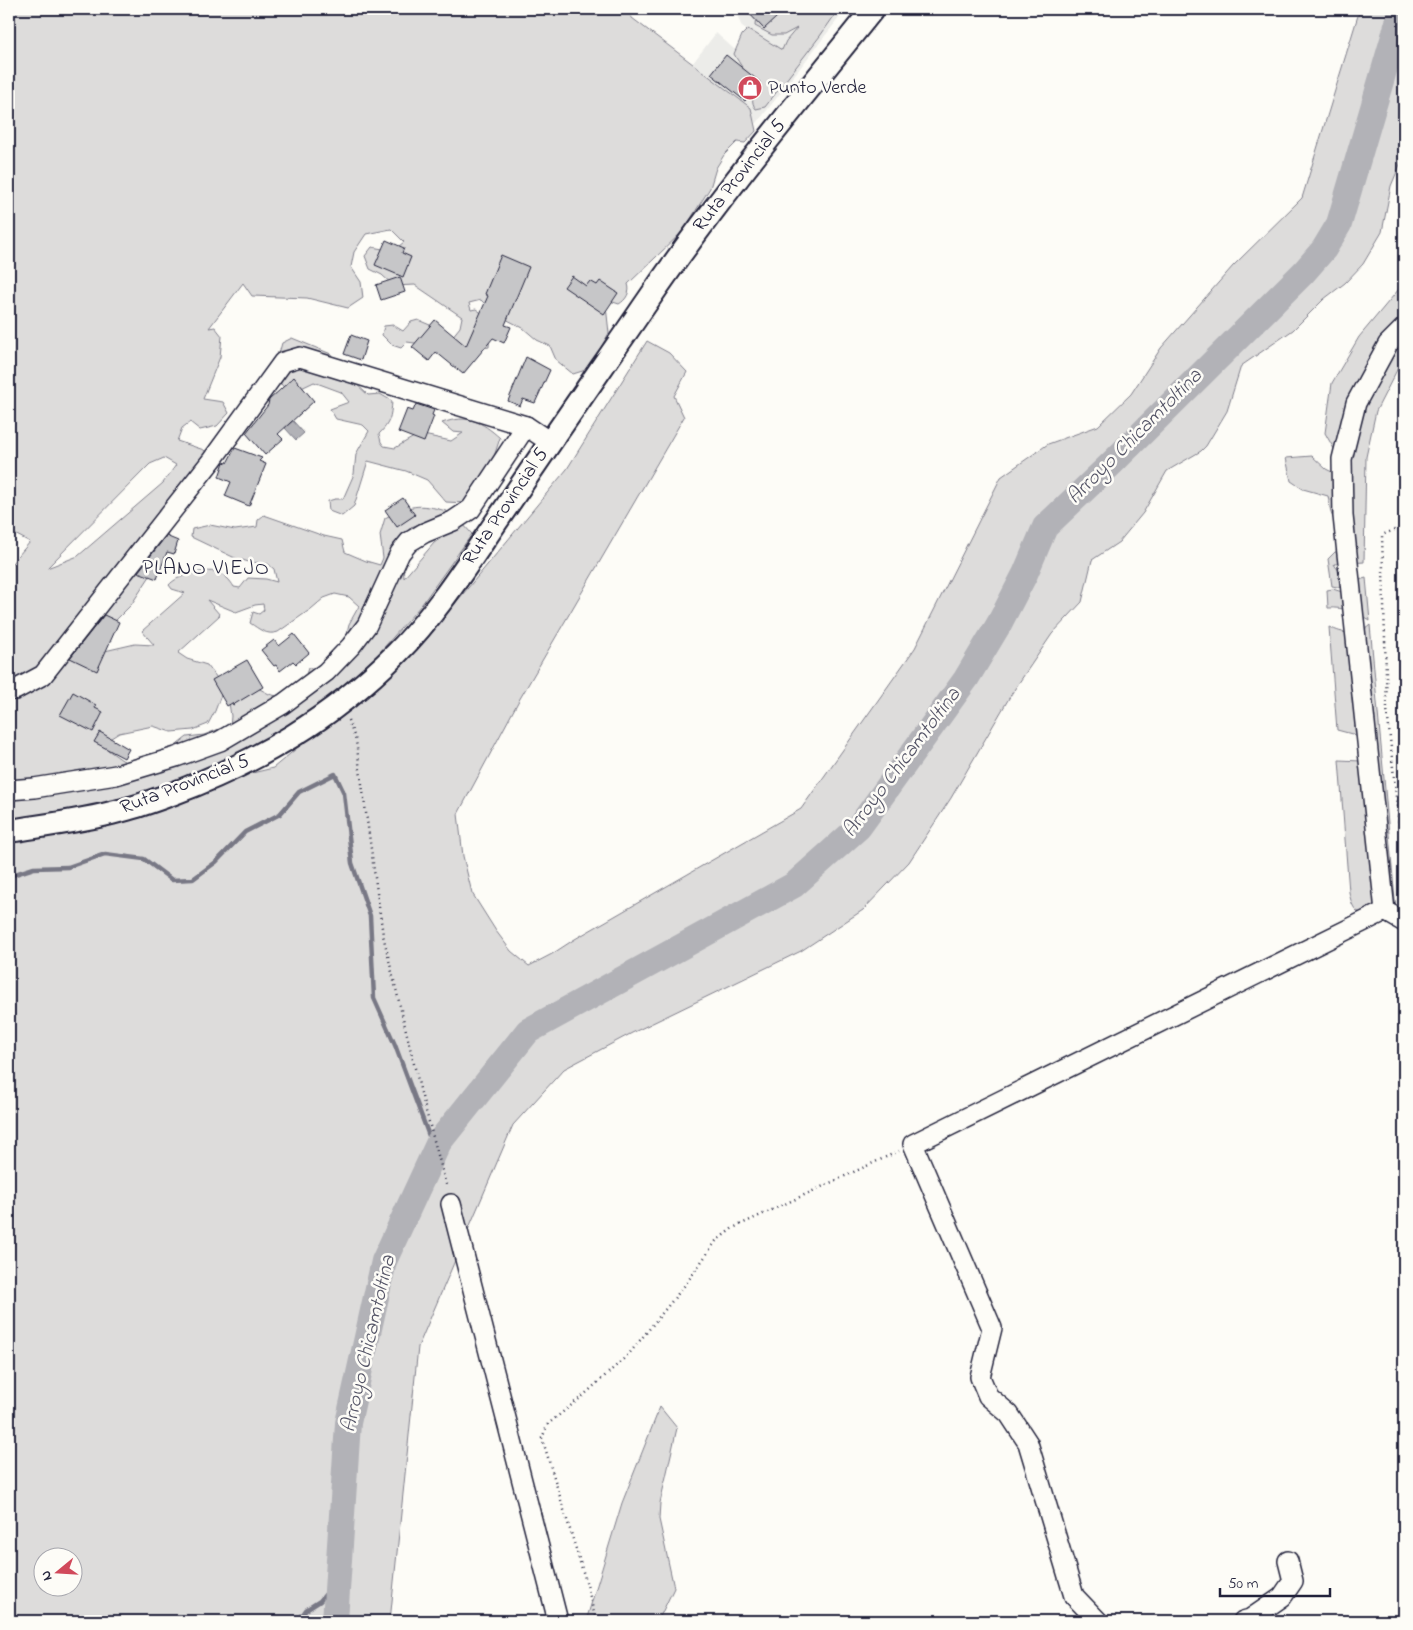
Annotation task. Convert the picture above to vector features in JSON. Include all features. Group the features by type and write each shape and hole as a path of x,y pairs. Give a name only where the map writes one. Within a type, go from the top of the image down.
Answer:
{"main road":[{"name":"Ruta Provincial 5","path":"9,830 78,820 121,811 198,784 248,762 291,738 342,702 398,652 442,600 701,225 873,9"}],"street":[{"path":"1384,911 1343,516 1342,459 1356,403 1388,344 1404,328"},
{"path":"9,690 15,690 43,675 212,460 283,362 300,358 526,426 550,442"},
{"path":"9,790 116,776 220,741 283,704 326,672 351,646 367,625 400,553 409,542 424,533 453,521 471,509 526,426"},
{"path":"1384,911 1404,922"},
{"path":"1098,1621 1074,1596 1028,1443 1009,1414 988,1396 980,1377 992,1328 913,1144 1384,911"},
{"path":"451,1204 558,1621"},
{"path":"1243,1621 1250,1619 1282,1597 1294,1581 1288,1561"}],"path":[{"path":"1404,526 1382,535 1387,709 1404,874"},
{"path":"342,702 356,741 383,935 421,1093 451,1204"},
{"path":"596,1621 587,1585 542,1438 548,1424 584,1395 629,1354 685,1285 716,1241 733,1228 913,1144"},
{"path":"1394,1621 1404,1618"}],"shaded area":[{"path":"9,9 629,9 632,18 751,108 756,131 745,143 737,142 724,155 716,168 710,188 683,231 628,284 628,293 622,302 619,304 605,297 609,333 589,369 573,374 556,360 550,346 537,340 523,328 494,313 481,300 469,303 471,310 476,309 491,320 489,347 471,350 452,337 460,327 462,317 415,285 394,286 382,275 370,269 365,256 372,247 393,251 404,242 391,229 366,234 354,252 351,267 361,282 363,298 348,308 307,298 252,296 243,283 209,328 215,327 222,336 220,357 203,399 223,402 229,413 217,426 200,430 190,422 182,428 177,441 204,450 215,461 172,521 156,567 131,605 107,629 96,653 135,644 154,645 142,631 185,593 172,589 169,585 178,578 212,571 227,578 234,587 240,588 248,578 277,582 274,569 268,564 235,558 191,537 192,529 210,525 235,530 257,527 258,520 264,515 324,536 342,540 345,552 380,565 383,558 380,535 385,518 401,510 421,506 446,511 447,520 425,522 411,527 398,545 403,564 404,578 434,543 462,523 472,534 422,604 359,676 323,704 239,760 117,806 273,768 418,648 567,469 647,341 669,353 687,372 674,396 684,417 518,702 458,814 463,856 472,893 511,951 529,966 801,809 915,648 1001,477 1048,444 1098,426 1131,394 1161,348 1233,266 1302,198 1360,9 1404,9 1404,155 1391,186 1382,232 1363,264 1345,283 1324,299 1293,330 1241,366 1227,411 1206,446 1201,451 1167,471 1143,513 1119,542 1092,560 1082,602 1052,634 1012,693 951,798 909,862 863,910 801,951 632,1033 564,1069 513,1125 418,1347 390,1621 9,1621 9,578 12,563 30,542 9,531","holes":["164,458 176,465 163,483 78,556 47,568 150,464","335,594 349,597 359,606 349,624 347,632 350,635 332,672 318,667 308,668 300,694 292,700 269,694 256,687 228,696 231,716 230,728 219,729 204,735 187,737 145,770 122,760 108,750 108,740 119,733 153,726 171,732 193,730 208,724 224,687 207,665 187,659 178,653 220,615 207,600 236,612 263,604 264,610 259,614 253,612 250,623 263,631 274,633 311,609 324,598"]},
{"path":"738,9 846,9 757,123 682,73 689,68 716,33 778,88 792,72 741,25 737,14"},
{"path":"759,9 839,9 765,107 756,109 753,104 751,82 734,54 742,35 748,29 782,50 786,41 797,28 784,35 772,35 755,26 756,13"},
{"path":"1404,283 1404,360 1400,364 1376,411 1366,457 1364,562 1334,564 1338,570 1348,576 1359,580 1366,578 1370,621 1350,611 1328,608 1327,590 1333,589 1342,592 1343,588 1332,586 1328,559 1335,552 1345,552 1346,550 1331,513 1328,496 1303,489 1291,481 1286,458 1312,456 1326,469 1336,474 1338,456 1325,433 1332,383 1359,337"},
{"path":"418,320 437,328 422,344 407,342 401,348 392,345 382,335 384,326 393,325 403,331 411,322"},
{"path":"292,338 331,354 336,365 368,395 380,394 392,401 389,419 379,434 384,446 395,448 419,434 451,441 463,433 453,432 442,423 459,419 480,423 500,438 489,472 466,503 446,502 427,480 406,471 368,461 354,506 342,516 329,511 328,501 343,499 354,474 356,454 369,431 363,425 336,419 330,409 349,402 341,392 314,382 289,394 278,380 282,343"},
{"path":"293,421 304,433 296,440 285,428"},
{"path":"1370,625 1396,911 1404,925 1404,934 1384,920 1356,910 1349,892 1339,760 1361,761 1361,739 1352,734 1337,730 1329,627 1355,633"},
{"path":"660,1407 677,1428 660,1503 659,1519 674,1588 658,1621 586,1621 622,1503"}],"building":[{"path":"745,9 770,9 777,17 764,29"},
{"path":"726,55 760,82 745,101 711,74"},
{"path":"386,240 404,248 402,253 411,257 403,277 375,265"},
{"path":"501,255 529,267 505,325 511,327 504,343 493,338 463,374 436,352 429,361 412,347 435,320 466,346 488,296 485,294"},
{"path":"572,276 586,286 590,281 597,285 600,281 618,293 604,314 564,287"},
{"path":"400,277 405,292 381,300 376,285"},
{"path":"351,335 367,341 361,360 344,354"},
{"path":"526,357 550,370 535,403 523,399 520,406 508,401"},
{"path":"294,377 314,401 278,434 283,439 265,455 246,433 268,405 269,400"},
{"path":"416,404 434,410 432,415 434,416 424,442 398,432 407,409 413,411"},
{"path":"235,448 262,458 259,461 266,464 249,506 225,496 231,482 219,477 224,462 227,463"},
{"path":"403,498 415,515 397,527 385,510"},
{"path":"166,536 178,541 174,554 167,552 157,579 138,572"},
{"path":"104,615 119,622 97,671 70,658"},
{"path":"294,634 309,653 296,664 293,661 280,671 261,650 274,640 279,646"},
{"path":"247,660 263,687 233,705 232,703 227,706 212,680"},
{"path":"73,692 96,705 95,708 103,712 93,732 60,715"},
{"path":"100,732 129,749 124,758 94,742"}],"waterway":[{"name":"Arroyo Chicamtoltina","path":"335,1621 348,1423 384,1261 439,1142 528,1031 794,885 859,827 966,679 999,624 1025,574 1045,527 1304,272 1324,249 1339,224 1402,9"},
{"path":"9,876 34,868 68,867 105,854 144,859 172,880 193,879 216,862 245,832 280,814 299,792 335,774 344,793 352,863 370,916 374,998 395,1045 435,1152"},
{"path":"298,1621 306,1610 320,1601 330,1589 339,1565"}],"place":[{"name":"Punto Verde","path":"750,88"}],"district":[{"name":"PLANO VIEJO","path":"206,569"}]}
